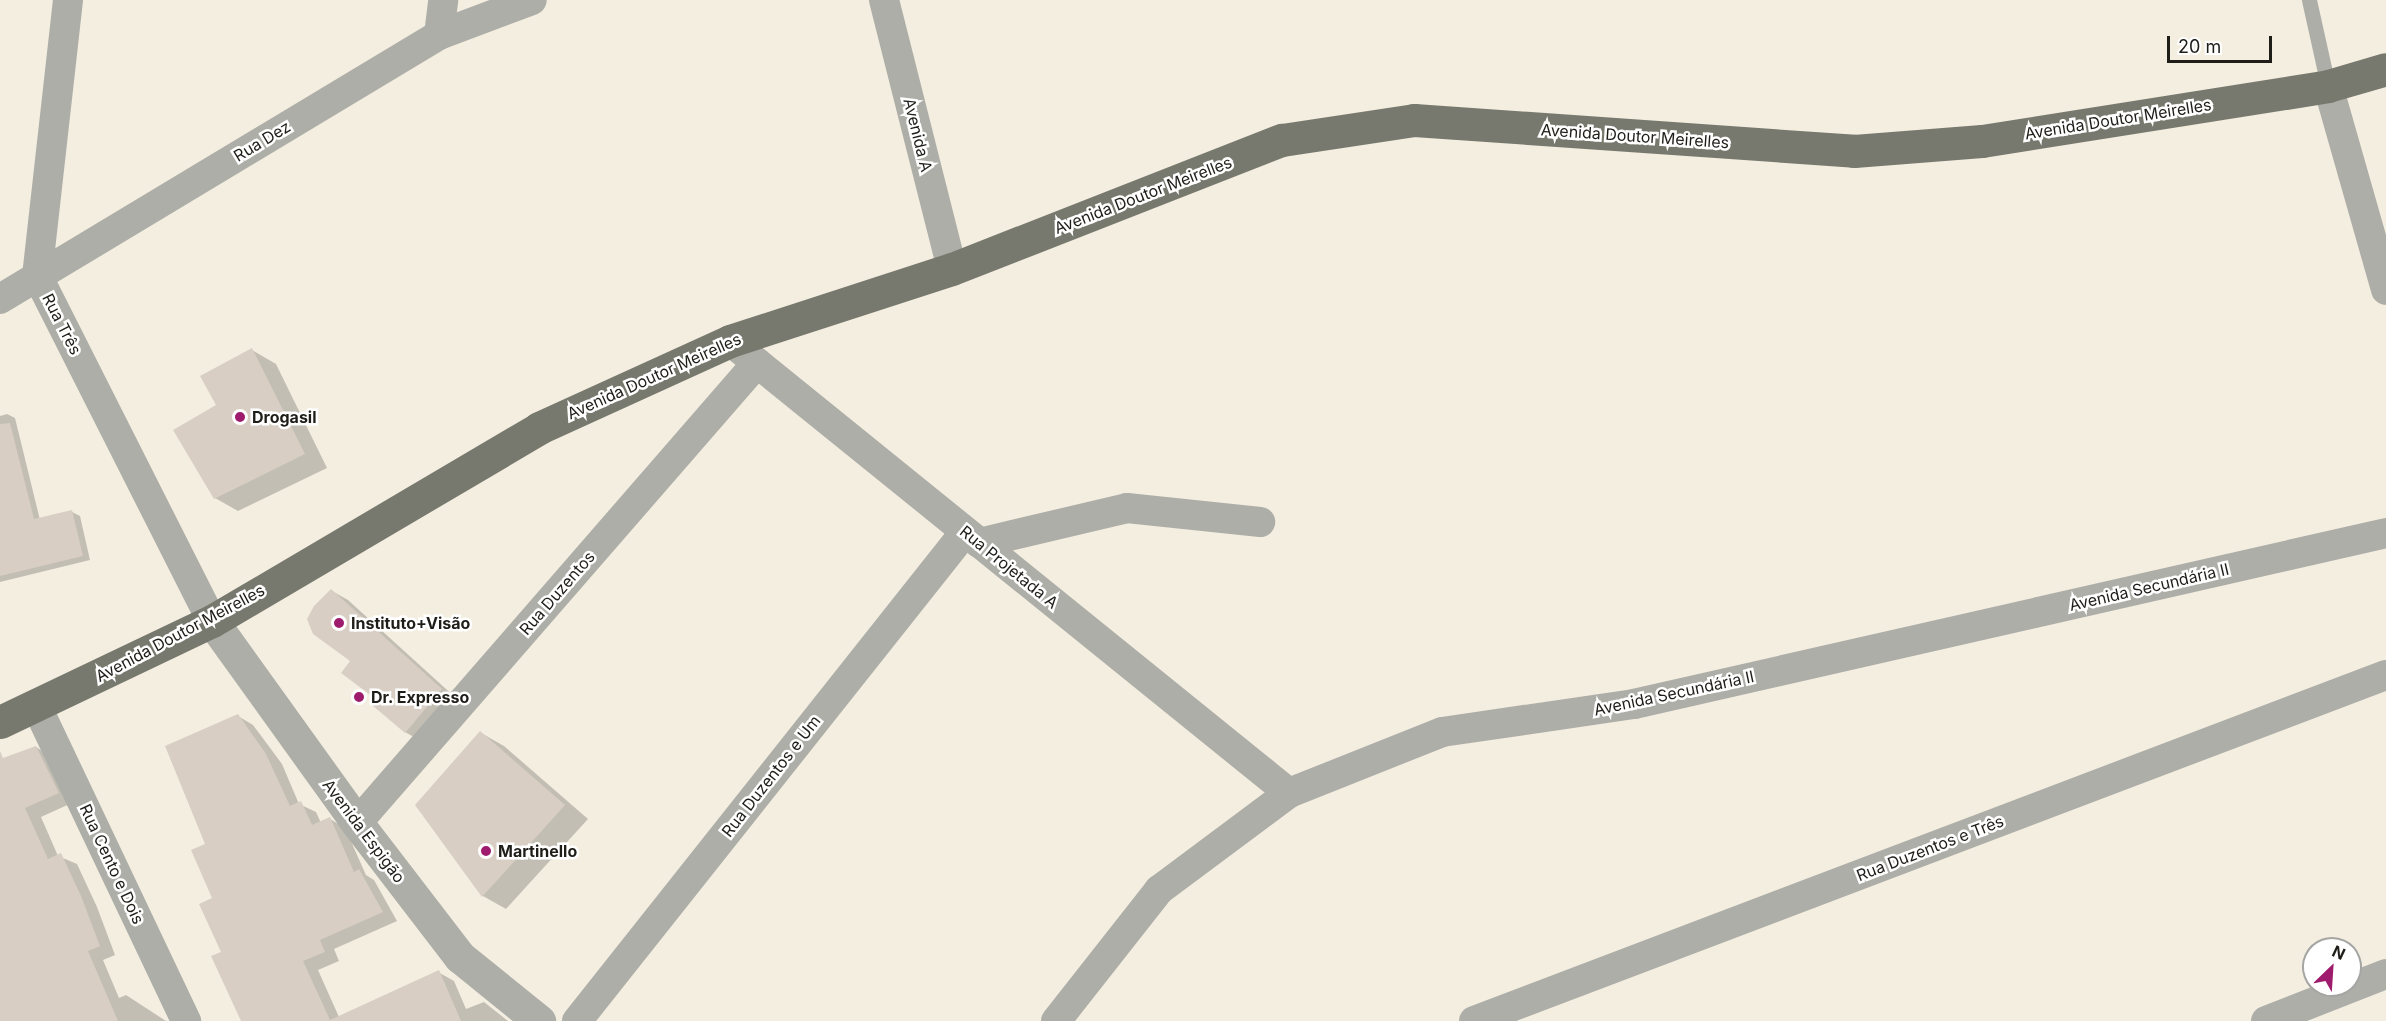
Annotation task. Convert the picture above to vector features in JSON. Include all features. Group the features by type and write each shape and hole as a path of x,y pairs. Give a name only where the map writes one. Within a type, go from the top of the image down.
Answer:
{"main road":[{"name":"Avenida Doutor Meirelles","path":"0,722 37,707 212,621 540,428 730,341 952,269 1282,140 1414,120 1854,151 1982,141 2328,86 2386,69"}],"street":[{"name":"Rua Três","path":"68,0 37,275 212,621"},
{"path":"439,35 443,0"},
{"name":"Rua Dez","path":"0,299 439,35 532,0"},
{"name":"Avenida A","path":"884,0 952,269"},
{"path":"2328,86 2386,290"},
{"name":"Rua Projetada A","path":"730,341 1289,793"},
{"name":"Rua Duzentos","path":"357,823 757,363"},
{"path":"972,537 1127,508 1260,522"},
{"name":"Avenida Secundária II","path":"1056,1021 1159,890 1289,793 1442,732 1634,704 2386,533"},
{"name":"Rua Duzentos e Um","path":"577,1021 972,537"},
{"name":"Avenida Espigão","path":"212,621 357,823 460,957 539,1021"},
{"name":"Rua Duzentos e Três","path":"1474,1021 2386,675"},
{"name":"Rua Cento e Dois","path":"37,707 186,1021"},
{"path":"2266,1021 2386,974"}],"lane":[{"path":"2309,0 2328,86"}],"building":[{"name":"Drogasil","path":"252,348 305,454 214,499 173,430 216,405 200,376"},
{"path":"10,423 34,519 72,510 83,556 0,576 0,424"},
{"path":"331,589 442,689 405,733 372,705 377,700 341,673 350,661 313,634 307,619 314,606"},
{"path":"238,714 266,754 290,806 301,801 312,825 330,817 354,872 359,869 383,912 320,940 325,952 303,961 330,1020 439,970 461,1021 241,1021 211,956 221,952 199,904 212,898 191,850 205,844 165,746"},
{"name":"Martinello","path":"480,731 565,805 482,897 415,805"},
{"path":"36,746 59,793 25,808 48,859 61,853 81,896 100,946 88,951 118,1021 0,1021 0,751 3,758"}],"place":[{"name":"Drogasil","path":"240,417"},
{"name":"Instituto+Visão","path":"339,623"},
{"name":"Dr. Expresso","path":"359,697"},
{"name":"Martinello","path":"486,851"}]}
